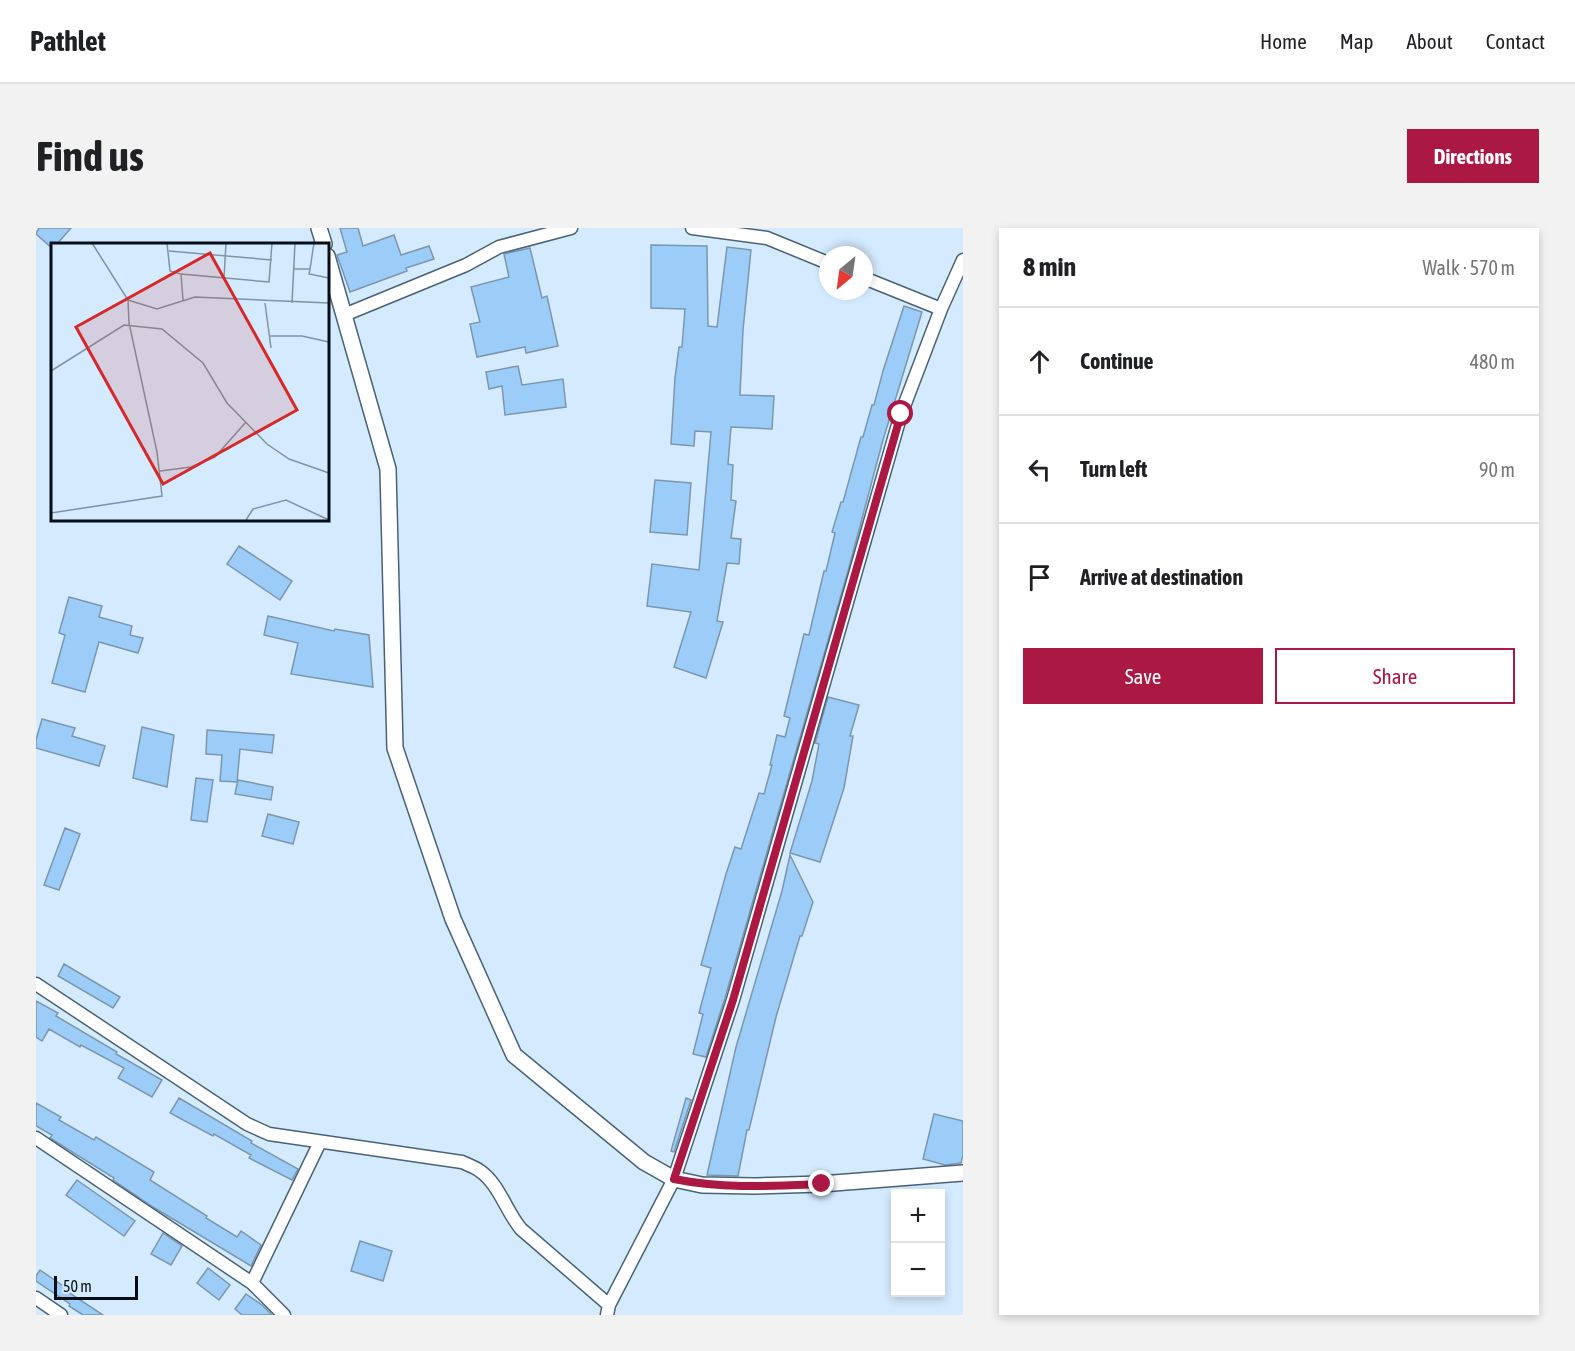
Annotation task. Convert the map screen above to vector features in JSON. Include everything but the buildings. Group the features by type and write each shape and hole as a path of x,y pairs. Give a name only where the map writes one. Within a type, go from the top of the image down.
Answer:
{"street":[{"path":"319,228 324,243"},
{"path":"344,315 466,265 499,247 571,228"},
{"path":"692,228 767,238 819,259"},
{"path":"328,259 388,469 395,748 453,919 514,1055 644,1162 674,1179 702,1185 755,1186 822,1184 963,1173"},
{"path":"36,984 247,1124 269,1134 462,1162 480,1170 493,1184 511,1217 521,1229 608,1310 674,1179 733,1000 901,414 941,309 963,260"},
{"path":"873,282 941,309"},
{"path":"37,1140 252,1283 284,1315"},
{"path":"252,1283 320,1142"},
{"path":"36,1298 61,1315"}],"route":[{"path":"822,1184 702,1185 674,1179 733,1000 901,414"}]}
